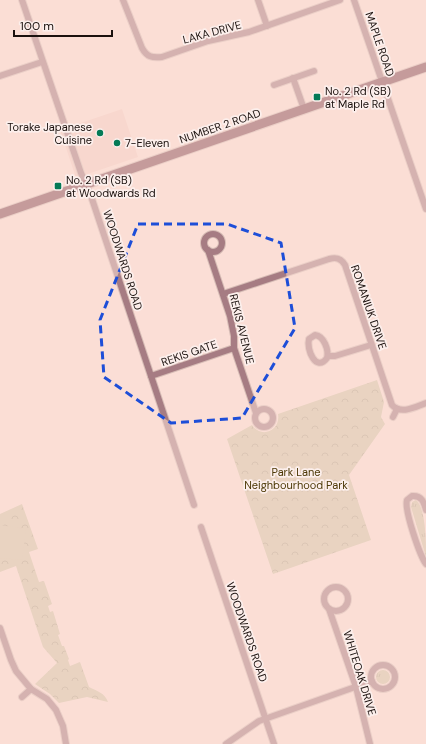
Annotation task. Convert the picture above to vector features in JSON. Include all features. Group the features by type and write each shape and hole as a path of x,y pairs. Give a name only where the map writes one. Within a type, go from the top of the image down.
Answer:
{"main road":[{"name":"NUMBER 2 ROAD","path":"0,214 426,68"}],"street":[{"name":"WOODWARDS ROAD","path":"22,0 81,173 104,232 194,505"},
{"name":"LAKA DRIVE","path":"123,0 142,48 145,54 151,57 162,57 208,41 249,32 340,0"},
{"path":"258,0 267,26"},
{"name":"MAPLE ROAD","path":"354,0 426,209"},
{"path":"0,76 42,62"},
{"path":"274,85 314,71"},
{"path":"293,78 304,109"},
{"name":"REKIS AVENUE","path":"208,250 224,294 232,324 234,348 256,413"},
{"name":"ROMANIUK DRIVE","path":"224,294 332,258 342,258 390,400 392,405 397,409"},
{"path":"328,356 335,356 371,345"},
{"name":"REKIS GATE","path":"151,376 234,348"},
{"path":"393,417 397,409 402,411 426,403"},
{"path":"426,510 422,499 419,497 412,496 407,500 407,508 412,527 421,556 426,564"},
{"name":"WOODWARDS ROAD","path":"201,527 274,744"},
{"name":"WHITEOAK DRIVE","path":"329,609 356,687 370,744"},
{"path":"0,628 14,668 31,689 47,699 56,710 63,726 66,744"},
{"path":"379,666 387,666 394,673 394,682 387,688 378,688 372,681 371,675 379,666"},
{"path":"226,744 259,721 372,681"},
{"path":"22,697 31,689"}],"highlighted area":[{"path":"138,224 227,224 281,243 295,328 242,418 171,423 104,377 100,320"}],"shaded area":[{"path":"122,109 138,157 76,178 60,130"}],"green space":[{"name":"Park Lane Neighbourhood Park","path":"377,380 384,402 381,417 385,424 349,475 371,540 273,574 227,439 252,425 260,432 270,431 276,425 278,414"},
{"path":"416,500 422,510 424,518 426,557 411,507 412,502"},
{"path":"22,504 38,549 29,552 39,582 44,581 52,604 48,606 50,612 53,611 60,634 58,635 62,646 64,646 70,666 80,662 89,687 103,694 108,702 87,697 59,703 50,694 35,684 57,663 43,647 16,566 0,572 0,514"},
{"path":"0,525 26,529 22,560 0,558"},
{"path":"380,670 386,670 390,674 390,680 386,684 380,684 376,680 376,674"}],"place":[{"name":"No. 2 Rd (SB) at Maple Rd","path":"317,97"},
{"name":"Torake Japanese Cuisine","path":"100,133"},
{"name":"7-Eleven","path":"117,143"},
{"name":"No. 2 Rd (SB) at Woodwards Rd","path":"58,186"}]}
